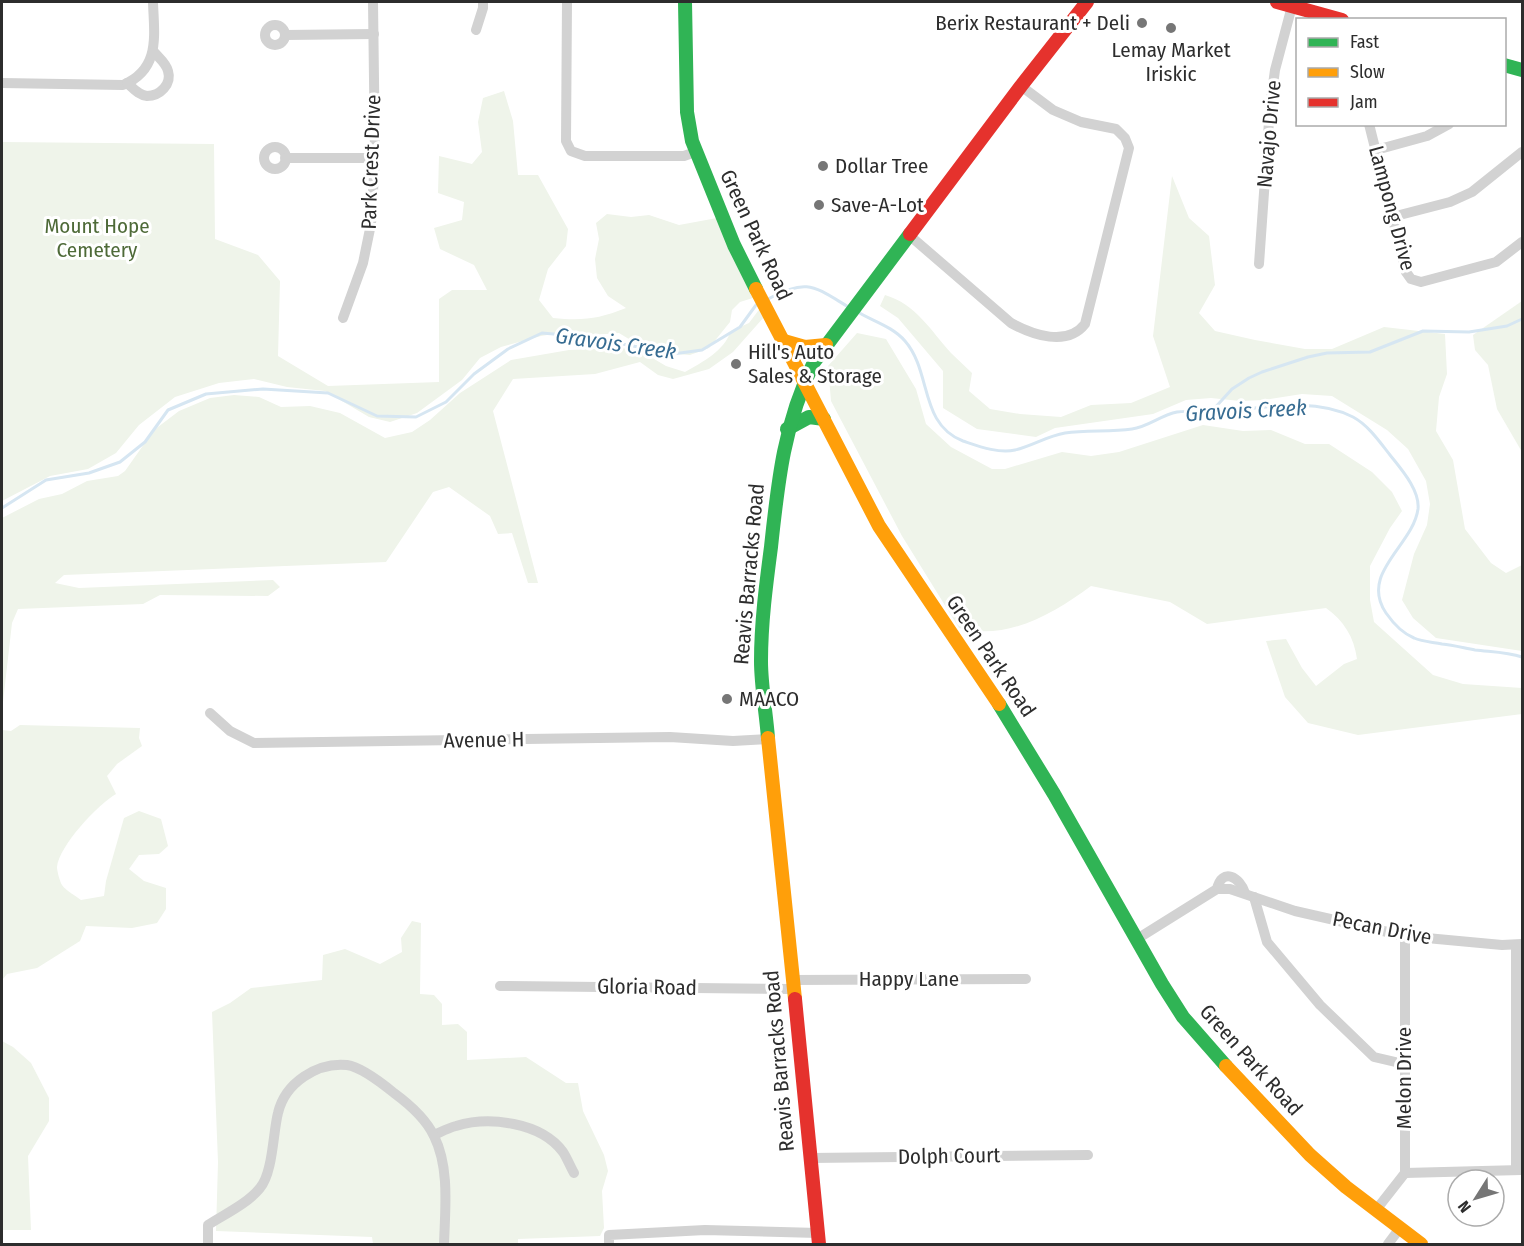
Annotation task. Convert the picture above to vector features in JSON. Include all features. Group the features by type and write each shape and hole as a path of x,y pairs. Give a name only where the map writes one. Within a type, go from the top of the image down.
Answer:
{"main road":[{"name":"Green Park Road","path":"685,2 685,98 695,152 722,217 879,526 1001,706 1172,1000 1214,1053 1316,1161 1421,1245"},
{"name":"Reavis Barracks Road","path":"818,1239 762,678 761,631 787,429 804,380 828,343 1087,2"},
{"path":"1277,2 1335,18"},
{"path":"1506,66 1522,70"},
{"path":"784,341 805,347 828,343"},
{"path":"787,429 806,417 815,416 824,419"}],"street":[{"path":"2,83 123,85 128,83 141,73 154,52 153,2"},
{"name":"Park Crest Drive","path":"344,318 363,262 371,224 375,158 373,2"},
{"path":"476,30 483,2"},
{"path":"567,2 566,141 571,151 585,156 684,156 695,152"},
{"name":"Navajo Drive","path":"1260,264 1271,98 1275,70 1292,6"},
{"path":"285,35 374,34"},
{"path":"128,83 139,94 147,96 155,94 167,84 168,70 154,52"},
{"path":"909,235 1023,330 1060,339 1079,332 1085,324 1129,148 1125,138 1116,129 1081,122 1053,110 1021,86"},
{"name":"Lampong Drive","path":"1370,126 1406,272 1411,279 1421,282 1496,262 1522,242"},
{"path":"1376,150 1427,136 1445,126"},
{"path":"1392,217 1450,202 1472,192 1522,152"},
{"path":"285,158 375,158"},
{"name":"Avenue H","path":"210,713 230,731 254,743 670,737 733,741 768,739"},
{"name":"Pecan Drive","path":"1137,939 1217,889 1230,889 1294,911 1405,936 1519,944"},
{"path":"1250,895 1267,942 1320,1005 1374,1057 1404,1064"},
{"name":"Melon Drive","path":"1405,936 1405,1173"},
{"path":"1376,1210 1405,1173 1519,1170 1519,944"},
{"name":"Happy Lane","path":"793,984 1026,979"},
{"name":"Gloria Road","path":"500,986 793,984"},
{"path":"208,1245 208,1225 236,1208 261,1187 272,1154 278,1111 293,1084 321,1067 349,1065 379,1080 410,1105 434,1135 441,1157 445,1185 444,1245"},
{"path":"434,1135 457,1126 489,1123 522,1124 545,1135 563,1152 574,1173"},
{"name":"Dolph Court","path":"809,1158 1088,1155"},
{"path":"1388,1245 1400,1228"},
{"path":"609,1245 609,1235 705,1230 818,1239"}],"green space":[{"name":"Mount Hope Cemetery","path":"504,91 513,121 518,175 538,175 568,229 566,246 548,269 539,300 553,318 590,318 626,308 608,296 597,278 595,259 599,239 596,223 607,214 631,217 649,215 679,225 717,218 756,297 740,302 732,310 730,322 709,348 690,355 665,353 637,344 619,333 594,335 571,331 541,336 501,347 480,358 462,380 417,413 390,422 369,417 325,391 287,387 254,379 219,383 175,397 139,425 116,453 88,469 50,476 2,501 2,142 214,144 215,239 258,255 280,281 278,356 328,386 439,382 439,299 452,290 487,290 474,265 440,249 434,228 462,220 464,202 438,193 439,156 472,164 482,152 478,122 483,98"},
{"path":"1172,176 1189,218 1209,236 1215,285 1199,313 1215,331 1305,349 1332,349 1384,327 1445,334 1447,374 1439,397 1436,431 1453,460 1465,529 1491,563 1506,573 1522,565 1522,651 1436,638 1413,618 1402,600 1414,554 1427,525 1430,504 1426,481 1408,449 1387,430 1332,396 1302,394 1264,400 1240,401 1211,398 1186,400 1153,414 1055,428 1036,437 977,429 943,408 943,371 898,318 880,306 885,295 906,305 930,327 951,353 972,373 969,391 990,409 1061,417 1091,405 1131,403 1170,387 1153,336"},
{"path":"1522,301 1522,452 1497,409 1488,365 1475,350 1473,335"},
{"path":"761,307 764,317 733,352 709,369 673,379 658,375 640,362 595,374 513,379 493,411 538,583 528,583 512,533 498,534 490,516 449,487 433,492 386,562 64,575 55,583 79,588 273,580 280,587 268,596 160,595 143,604 18,609 12,623 2,711 2,518 39,499 62,494 87,481 118,476 125,471 154,430 179,411 210,398 234,395 259,397 281,407 310,406 340,413 385,438 412,432 430,420 460,393 511,360 569,350 622,348 644,353 666,366 685,372 718,350 731,331 749,323"},
{"path":"857,333 886,339 916,389 926,424 951,447 992,469 1005,469 1062,452 1091,456 1119,452 1203,425 1243,431 1271,430 1305,444 1329,444 1372,472 1392,492 1402,511 1390,528 1370,566 1370,600 1374,622 1433,675 1463,684 1522,688 1522,714 1358,735 1308,723 1285,697 1266,641 1286,639 1302,668 1316,686 1344,664 1357,659 1347,630 1326,608 1207,624 1170,602 1091,586 1045,615 1012,628 977,631 959,628 902,536 831,401 828,366"},
{"path":"20,725 140,728 139,738 142,746 117,764 107,776 116,794 80,826 59,858 57,869 62,885 81,900 104,896 124,818 139,811 161,819 168,846 159,854 139,855 129,869 144,881 166,888 166,909 157,923 132,928 86,926 80,941 37,968 7,974 2,980 2,730 11,731"},
{"path":"412,921 421,923 420,994 434,995 442,1004 442,1025 458,1024 467,1032 467,1060 526,1057 566,1083 578,1083 583,1111 604,1155 608,1171 602,1191 604,1228 600,1236 518,1239 518,1244 373,1244 372,1237 216,1231 218,1162 212,1012 251,988 322,980 323,955 345,949 380,964 402,952 401,938"},
{"path":"2,1041 13,1047 31,1063 49,1098 49,1121 28,1156 31,1230 2,1230"}],"waterway":[{"name":"Gravois Creek","path":"766,300 792,289 810,287 850,308"},
{"name":"Gravois Creek","path":"2,508 46,480 89,473 120,462 145,442 168,410 206,394 263,389 328,393 377,416 416,417 446,402 474,374 508,349 542,333 588,337 673,354 702,350 740,327 756,305 761,303"},
{"name":"Gravois Creek","path":"856,311 888,328 905,341 919,367 932,410 939,423 949,433 963,441 989,449 1015,450 1065,433 1132,429 1182,411 1215,412 1303,405 1337,411 1353,417 1373,434 1409,480 1418,502 1414,522 1383,572 1379,585 1379,599 1386,613 1402,631 1417,639 1522,657"},
{"path":"1212,411 1232,389 1249,378 1308,357 1327,353 1370,352 1423,331 1469,332 1507,326 1522,319"}],"traffic: fast":[{"path":"685,2 687,112 692,141 734,245 756,289"},
{"path":"1506,66 1522,70"},
{"path":"768,738 761,670 762,632 776,499 789,430 814,362 910,234"},
{"path":"787,429 809,417 824,419"},
{"path":"999,704 1054,794 1162,984 1183,1017 1226,1066"}],"traffic: slow":[{"path":"756,289 879,526 999,704"},
{"path":"784,341 805,347 826,345"},
{"path":"768,738 795,999"},
{"path":"1226,1066 1310,1155 1346,1187 1421,1244"}],"traffic: jam":[{"path":"910,234 1087,2"},
{"path":"1277,2 1335,18"},
{"path":"795,999 819,1244"}],"place":[{"name":"Berix Restaurant + Deli","path":"1142,23"},
{"name":"Lemay Market Iriskic","path":"1171,28"},
{"name":"Dollar Tree","path":"823,166"},
{"name":"Save-A-Lot","path":"819,205"},
{"name":"Hill's Auto Sales & Storage","path":"736,364"},
{"name":"MAACO","path":"727,699"}]}
